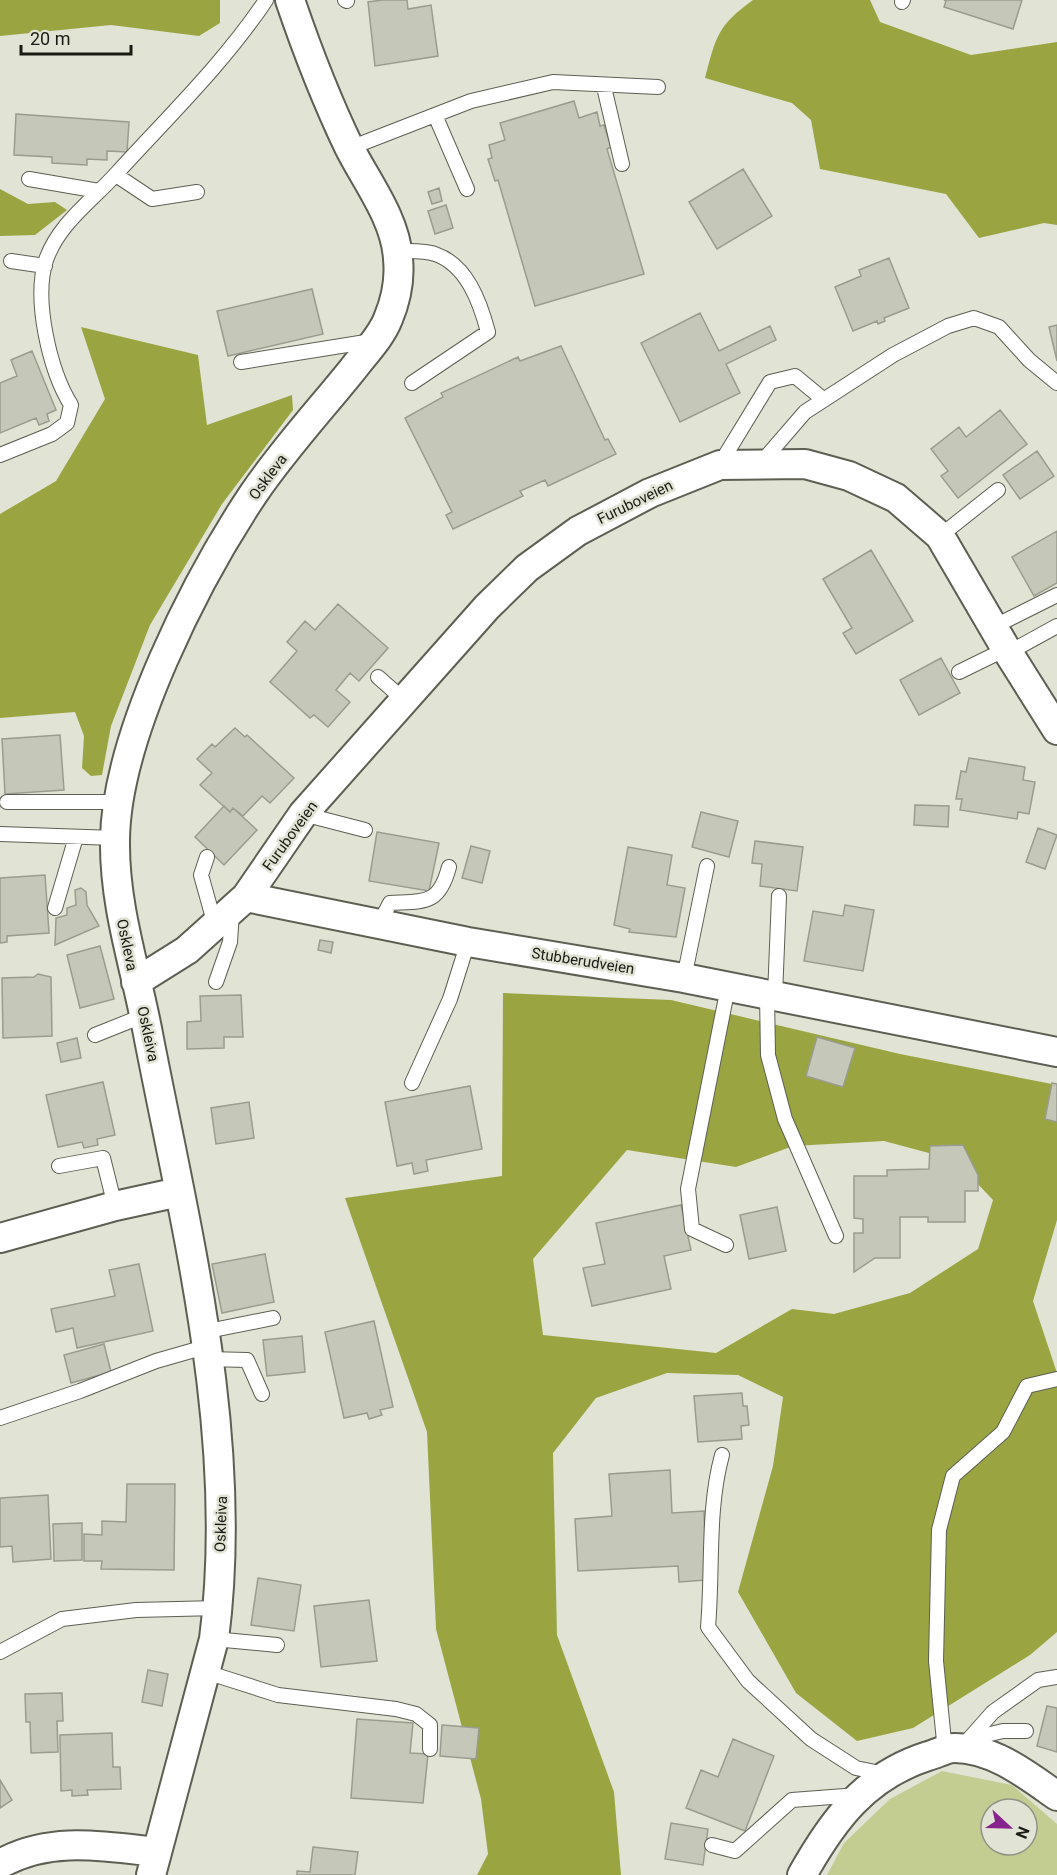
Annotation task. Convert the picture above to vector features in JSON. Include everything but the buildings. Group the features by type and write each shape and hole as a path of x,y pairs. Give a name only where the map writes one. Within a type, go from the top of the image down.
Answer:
{"street":[{"name":"Oskleva","path":"136,982 121,917 115,838 123,777 141,717 190,602 255,491 388,321 398,284 398,251 392,229 350,148 311,62 290,0"},
{"name":"Furuboveien","path":"231,911 303,814 487,607 526,568 578,531 650,493 720,465 805,464 849,476 896,498 940,536 1002,643 1057,730"},
{"name":"Stubberudveien","path":"231,911 379,924 468,942 684,978 1057,1052"},
{"path":"136,982 187,950 231,911"},
{"name":"Oskleiva","path":"0,1864 40,1848 76,1843 154,1863 214,1639 218,1608 222,1490 198,1282 145,1015 136,982"},
{"path":"0,1238 115,1206 179,1192"},
{"path":"802,1875 826,1833 860,1795 885,1774 908,1762 958,1746 1015,1767 1057,1796"}],"lane":[{"path":"0,454 52,434 67,423 71,405 56,376 42,298 45,266 58,237 73,215 116,175 212,70 266,0"},
{"path":"350,148 471,101 553,82 604,87 658,87"},
{"path":"604,87 622,164"},
{"path":"435,115 467,189"},
{"path":"116,175 152,200 197,192"},
{"path":"29,179 99,191"},
{"path":"398,251 434,253 458,267 480,304 488,332 412,383"},
{"path":"11,261 45,266"},
{"path":"761,463 805,412 893,355 948,326 974,318 999,327 1029,360 1057,382"},
{"path":"241,362 374,341"},
{"path":"720,465 770,382 795,376 824,400"},
{"path":"940,536 998,490"},
{"path":"959,672 1002,643 1057,595"},
{"path":"1002,643 1057,626"},
{"path":"378,677 404,700"},
{"path":"7,802 120,802"},
{"path":"303,814 365,830"},
{"path":"0,834 115,838"},
{"path":"55,908 76,837"},
{"path":"207,857 201,875 231,911 230,942 216,982"},
{"path":"684,978 707,866"},
{"path":"379,924 390,903 426,901 443,887 449,867"},
{"path":"779,896 768,1055 785,1119 836,1236"},
{"path":"412,1083 450,999 468,942"},
{"path":"726,1245 692,1229 688,1189 728,987"},
{"path":"95,1035 145,1015"},
{"path":"59,1166 103,1158 115,1206"},
{"path":"0,1418 80,1391 156,1361 205,1346 273,1318"},
{"path":"205,1346 247,1360 262,1394"},
{"path":"958,1746 936,1661 939,1530 953,1476 1003,1432 1027,1386 1057,1379"},
{"path":"722,1455 712,1518 712,1576 708,1627 748,1681 811,1739 856,1768 885,1774"},
{"path":"0,1652 62,1619 136,1610 218,1608"},
{"path":"214,1639 277,1645"},
{"path":"206,1672 278,1695 396,1709 416,1714 430,1725 430,1749"},
{"path":"958,1746 993,1712 1038,1680 1057,1677"},
{"path":"958,1746 1003,1731 1026,1731"},
{"path":"712,1845 735,1851 792,1800 860,1795"}],"green space":[{"path":"0,0 220,0 220,23 199,36 111,25 0,36"},
{"path":"753,0 870,0 880,22 971,55 1057,42 1057,225 1044,223 979,238 946,194 820,169 811,120 792,103 705,78 720,33 732,17"},
{"path":"0,189 28,204 55,202 67,210 35,235 0,236"},
{"path":"81,327 198,355 207,425 292,395 293,410 222,504 150,625 111,726 102,775 91,776 82,768 84,736 75,712 0,718 0,514 56,481 105,399"},
{"path":"503,993 671,1000 900,1054 1057,1085 1057,1220 1033,1301 1057,1373 1057,1632 1030,1655 913,1728 857,1741 796,1693 738,1592 773,1466 783,1397 738,1375 667,1373 596,1398 553,1453 557,1635 614,1792 621,1875 477,1875 488,1854 481,1799 436,1629 427,1432 345,1198 502,1176","holes":["884,1141 955,1160 993,1200 978,1249 910,1293 834,1314 792,1309 716,1353 543,1335 533,1259 627,1150 736,1167 793,1146"]},
{"path":"942,1771 1012,1785 1026,1797 979,1797 979,1857 1039,1857 1039,1808 1057,1824 1057,1875 827,1875 844,1843 890,1799"}]}
